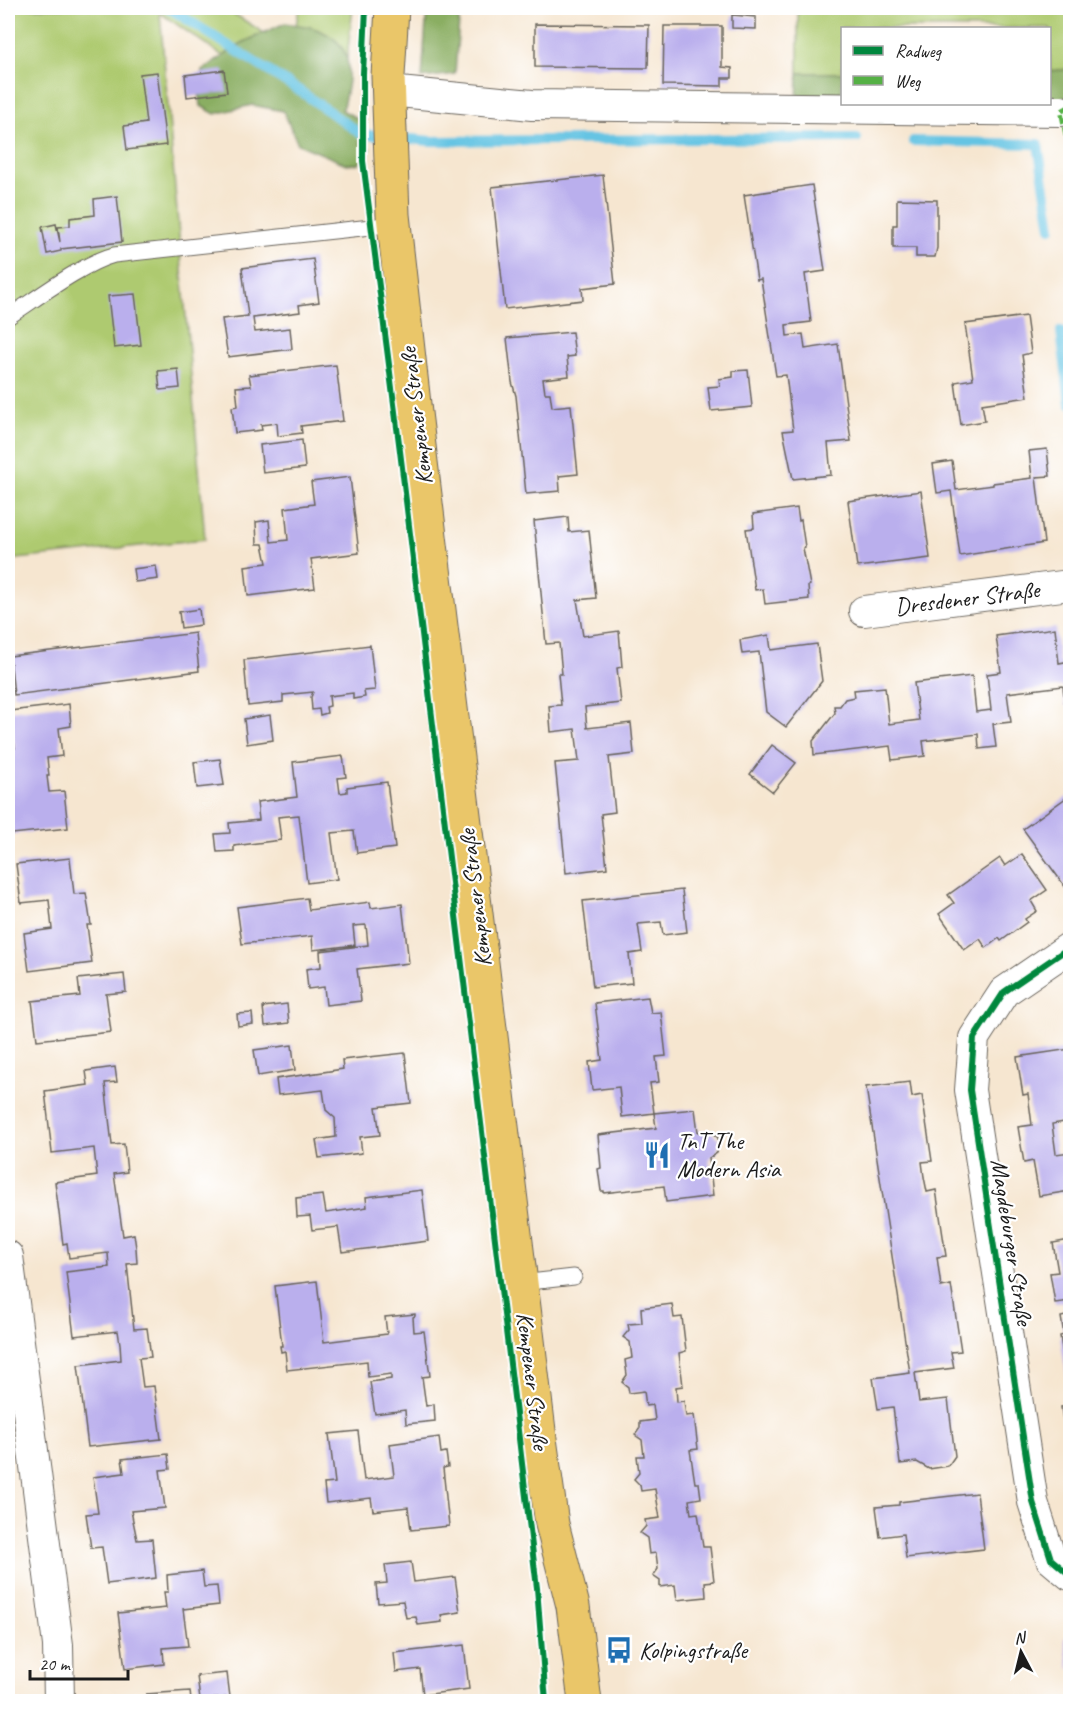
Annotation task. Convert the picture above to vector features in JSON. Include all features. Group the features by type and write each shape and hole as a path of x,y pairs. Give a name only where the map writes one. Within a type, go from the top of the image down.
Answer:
{"main road":[{"name":"Kempener Straße","path":"392,8 388,83 390,165 394,223 415,413 552,1524 573,1606 585,1701"}],"street":[{"path":"388,83 532,105 1061,111"},
{"name":"Dresdener Straße","path":"864,611 1071,585"},
{"name":"Magdeburger Straße","path":"1071,946 1004,992 974,1038 970,1090 1034,1502 1051,1558 1071,1575"},
{"path":"8,1256 58,1645 59,1701"}],"lane":[{"path":"8,318 71,276 105,257 394,223"},
{"path":"521,1283 574,1277"}],"green space":[{"path":"8,8 225,8 264,33 242,43 223,56 160,13 205,539 8,560"},
{"path":"299,8 353,8 347,58 337,41 296,26"},
{"path":"427,8 460,8 455,74 422,78"},
{"path":"798,8 1070,8 1070,69 1051,71 1051,27 841,27 841,73 798,73"},
{"path":"285,23 310,27 327,34 344,51 348,72 342,110 364,122 360,143 370,149 359,164 346,164 298,144 283,111 252,105 215,114 201,106 199,92 202,71 242,43"},
{"path":"1070,69 1070,97 1051,99 1051,71"},
{"path":"798,73 841,73 841,102 797,102"}],"building":[{"path":"732,15 756,17 756,29 732,28"},
{"path":"535,24 649,25 648,68 535,67"},
{"path":"664,26 722,26 722,67 732,68 732,78 722,78 722,86 663,85"},
{"path":"224,70 227,92 187,97 185,75"},
{"path":"157,72 166,145 127,150 124,126 146,123 140,74"},
{"path":"603,175 615,284 582,288 583,300 505,309 492,187"},
{"path":"812,185 825,271 805,274 811,322 786,325 787,336 803,334 805,349 838,344 851,441 828,443 831,475 793,479 783,431 793,430 786,375 776,376 761,279 757,280 744,195"},
{"path":"117,196 122,242 61,249 61,251 47,254 42,227 56,224 60,242 58,227 70,226 70,218 95,215 94,199"},
{"path":"897,199 937,200 935,257 916,257 916,248 893,248 893,225 897,225"},
{"path":"313,259 319,302 299,305 300,312 253,318 255,332 290,328 292,349 228,357 222,319 248,316 242,268"},
{"path":"135,294 141,345 114,348 108,296"},
{"path":"1026,316 1031,353 1022,355 1028,397 982,404 985,421 961,425 955,382 973,379 965,324"},
{"path":"572,332 575,356 567,357 569,376 543,379 545,393 550,393 552,407 571,405 578,474 559,476 560,491 526,494 516,396 512,382 507,338"},
{"path":"336,365 343,421 301,426 302,433 278,436 277,423 261,425 262,430 235,433 232,407 238,406 236,387 251,386 249,375"},
{"path":"178,369 180,388 160,390 158,371"},
{"path":"748,370 752,407 711,411 708,387 720,386 719,379 733,377 733,371"},
{"path":"302,440 305,468 263,473 260,445"},
{"path":"1047,449 1050,476 1036,477 1044,543 960,556 951,491 937,493 933,464 952,461 956,490 1032,478 1029,451"},
{"path":"350,477 359,553 311,559 315,588 248,596 245,566 267,563 263,544 257,544 256,522 269,520 271,542 288,540 285,508 314,504 311,482"},
{"path":"921,491 930,558 857,567 848,501"},
{"path":"797,508 805,547 803,548 810,585 808,586 809,599 765,604 763,589 755,590 746,529 754,528 753,514"},
{"path":"568,517 569,532 589,530 596,598 577,600 583,636 619,631 622,667 617,668 621,703 585,707 587,728 631,723 634,754 609,757 615,812 601,814 607,868 566,873 555,763 579,761 575,729 551,732 549,706 561,705 558,674 562,674 559,643 546,644 534,521"},
{"path":"156,566 158,579 135,582 133,569"},
{"path":"199,609 201,625 181,628 179,612"},
{"path":"1055,628 1059,663 1070,661 1070,705 1065,706 1063,686 1007,693 1011,722 993,724 996,747 979,749 978,734 923,741 925,756 892,760 890,746 814,755 813,741 835,713 834,706 840,706 845,699 855,697 854,690 885,687 889,724 919,720 914,683 972,676 976,712 991,710 987,674 1001,672 996,636"},
{"path":"195,633 199,671 14,695 10,656"},
{"path":"769,635 771,650 817,644 822,681 786,727 766,712 759,652 742,654 740,640"},
{"path":"370,645 375,690 364,691 365,697 353,699 353,693 329,696 330,706 326,707 327,713 320,715 319,709 312,710 313,692 283,695 283,702 248,706 244,660"},
{"path":"69,704 71,726 59,728 62,756 47,758 49,792 64,791 68,828 12,834 8,797 10,797 8,749 15,748 10,711"},
{"path":"270,715 273,740 247,744 244,719"},
{"path":"772,745 796,763 773,792 750,774"},
{"path":"343,756 346,777 338,778 340,793 347,792 347,787 387,782 395,848 357,853 354,831 331,833 337,879 307,883 299,815 278,817 281,840 234,846 234,851 217,852 215,834 230,833 229,823 259,820 257,802 297,797 293,762"},
{"path":"220,759 224,785 197,788 194,762"},
{"path":"1070,795 1070,891 1069,892 1023,829"},
{"path":"1022,854 1047,890 1031,901 1037,911 1025,919 1027,922 1001,941 999,938 986,948 980,939 964,950 939,914 954,903 948,895 1000,858 1005,866"},
{"path":"70,858 74,894 86,893 91,925 87,925 92,963 29,971 24,933 52,929 49,900 21,903 16,864"},
{"path":"682,890 687,932 663,935 661,922 638,924 642,952 629,954 632,983 593,987 583,901"},
{"path":"307,898 309,910 370,902 371,908 402,904 409,963 357,969 361,1001 326,1005 324,987 308,989 306,969 321,967 320,951 368,945 366,925 353,926 355,945 313,950 312,936 242,944 237,907"},
{"path":"124,974 126,992 106,994 111,1032 37,1040 32,1001 80,996 78,979"},
{"path":"648,997 651,1013 661,1012 666,1056 656,1057 659,1082 650,1083 654,1113 622,1117 619,1087 592,1090 589,1062 602,1060 595,1003"},
{"path":"287,1004 289,1023 265,1026 263,1007"},
{"path":"252,1013 253,1024 238,1026 237,1014"},
{"path":"292,1045 295,1070 258,1076 254,1050"},
{"path":"1070,1049 1070,1121 1052,1124 1056,1154 1070,1152 1070,1191 1039,1196 1033,1161 1024,1163 1018,1127 1032,1125 1028,1094 1023,1095 1017,1057"},
{"path":"405,1053 411,1103 376,1107 380,1135 360,1137 362,1153 319,1158 316,1140 336,1137 335,1118 326,1110 323,1090 278,1095 276,1079 343,1069 342,1060"},
{"path":"115,1067 117,1082 105,1083 112,1145 124,1144 127,1172 114,1174 123,1236 134,1234 137,1263 127,1264 134,1329 147,1328 151,1357 139,1358 143,1387 154,1386 161,1439 88,1447 78,1365 121,1360 120,1344 118,1331 74,1336 66,1272 109,1267 108,1253 69,1258 67,1243 63,1244 55,1182 97,1176 94,1148 52,1153 45,1091 88,1085 86,1071"},
{"path":"910,1082 912,1097 922,1095 932,1161 922,1162 924,1177 927,1192 936,1190 946,1256 937,1257 941,1287 951,1285 961,1351 951,1352 954,1368 915,1373 919,1402 948,1399 955,1456 948,1466 929,1469 917,1462 900,1464 893,1407 878,1409 873,1378 910,1373 866,1087"},
{"name":"TnT The Modern Asia","path":"695,1109 698,1132 710,1131 718,1138 717,1153 709,1158 713,1196 666,1202 664,1186 604,1193 601,1191 598,1169 601,1168 598,1135 656,1128 654,1113"},
{"path":"422,1190 428,1241 342,1252 338,1227 312,1230 310,1216 297,1217 296,1198 323,1195 326,1213 367,1207 366,1197"},
{"path":"1070,1240 1070,1301 1055,1303 1050,1273 1058,1272 1053,1243"},
{"path":"317,1281 324,1342 387,1334 385,1317 415,1314 413,1317 414,1332 424,1331 430,1376 422,1377 426,1406 434,1404 435,1421 406,1424 405,1410 375,1414 370,1382 391,1379 391,1374 368,1377 367,1361 287,1370 285,1351 281,1352 280,1346 282,1346 275,1286"},
{"path":"672,1304 674,1318 682,1317 686,1351 679,1353 683,1386 676,1387 677,1402 684,1401 686,1416 694,1415 698,1449 690,1450 695,1483 699,1483 701,1498 689,1500 691,1514 698,1513 703,1547 710,1547 714,1581 705,1582 706,1597 677,1600 675,1585 660,1587 660,1581 653,1576 658,1569 656,1553 649,1554 647,1538 640,1533 646,1526 645,1520 660,1518 655,1489 641,1491 640,1485 634,1479 639,1473 637,1456 644,1456 642,1440 635,1435 640,1428 640,1422 655,1420 653,1405 646,1406 644,1391 629,1393 628,1387 622,1382 627,1375 625,1360 632,1358 630,1342 623,1337 629,1330 628,1324 642,1323 641,1308"},
{"path":"1070,1315 1070,1378 1067,1379 1060,1336 1064,1335 1061,1317"},
{"path":"1070,1406 1070,1440 1066,1441 1061,1407"},
{"path":"358,1431 364,1480 394,1476 390,1444 439,1437 441,1453 446,1452 448,1467 443,1468 449,1526 411,1530 408,1507 373,1511 371,1498 326,1503 324,1484 335,1483 329,1434"},
{"path":"168,1454 170,1469 160,1470 165,1508 131,1511 137,1540 152,1539 156,1578 107,1584 102,1547 91,1548 86,1514 98,1513 93,1477 124,1473 122,1459"},
{"path":"977,1493 984,1549 906,1558 903,1534 880,1537 876,1507"},
{"path":"411,1562 414,1582 455,1577 460,1612 441,1615 442,1622 418,1625 416,1617 406,1618 403,1601 378,1603 376,1584 387,1583 385,1565"},
{"path":"202,1571 204,1587 217,1586 219,1605 183,1609 188,1646 163,1648 164,1664 125,1669 118,1613 166,1608 164,1592 168,1592 167,1575"},
{"path":"1070,1637 1070,1669 1069,1669 1064,1638"},
{"path":"464,1645 469,1689 423,1695 420,1669 396,1672 394,1653"},
{"path":"227,1673 230,1697 200,1700 197,1676"},
{"path":"190,1691 191,1701 117,1701 116,1699 146,1696 146,1694"}],"waterway":[{"path":"169,8 300,91 361,134 431,141 857,138"},
{"path":"913,141 1038,144 1051,228"},
{"path":"1061,331 1070,404"}],"marked path":[{"path":"1070,106 1061,111 1070,157"}],"cycle path":[{"path":"366,8 363,161 537,1588 546,1702"},
{"path":"1070,947 1004,992 974,1038 970,1090 1033,1502 1051,1559 1070,1575"}],"place":[{"name":"TnT The Modern Asia","path":"657,1155"},
{"name":"Kolpingstraße","path":"619,1650"}]}
